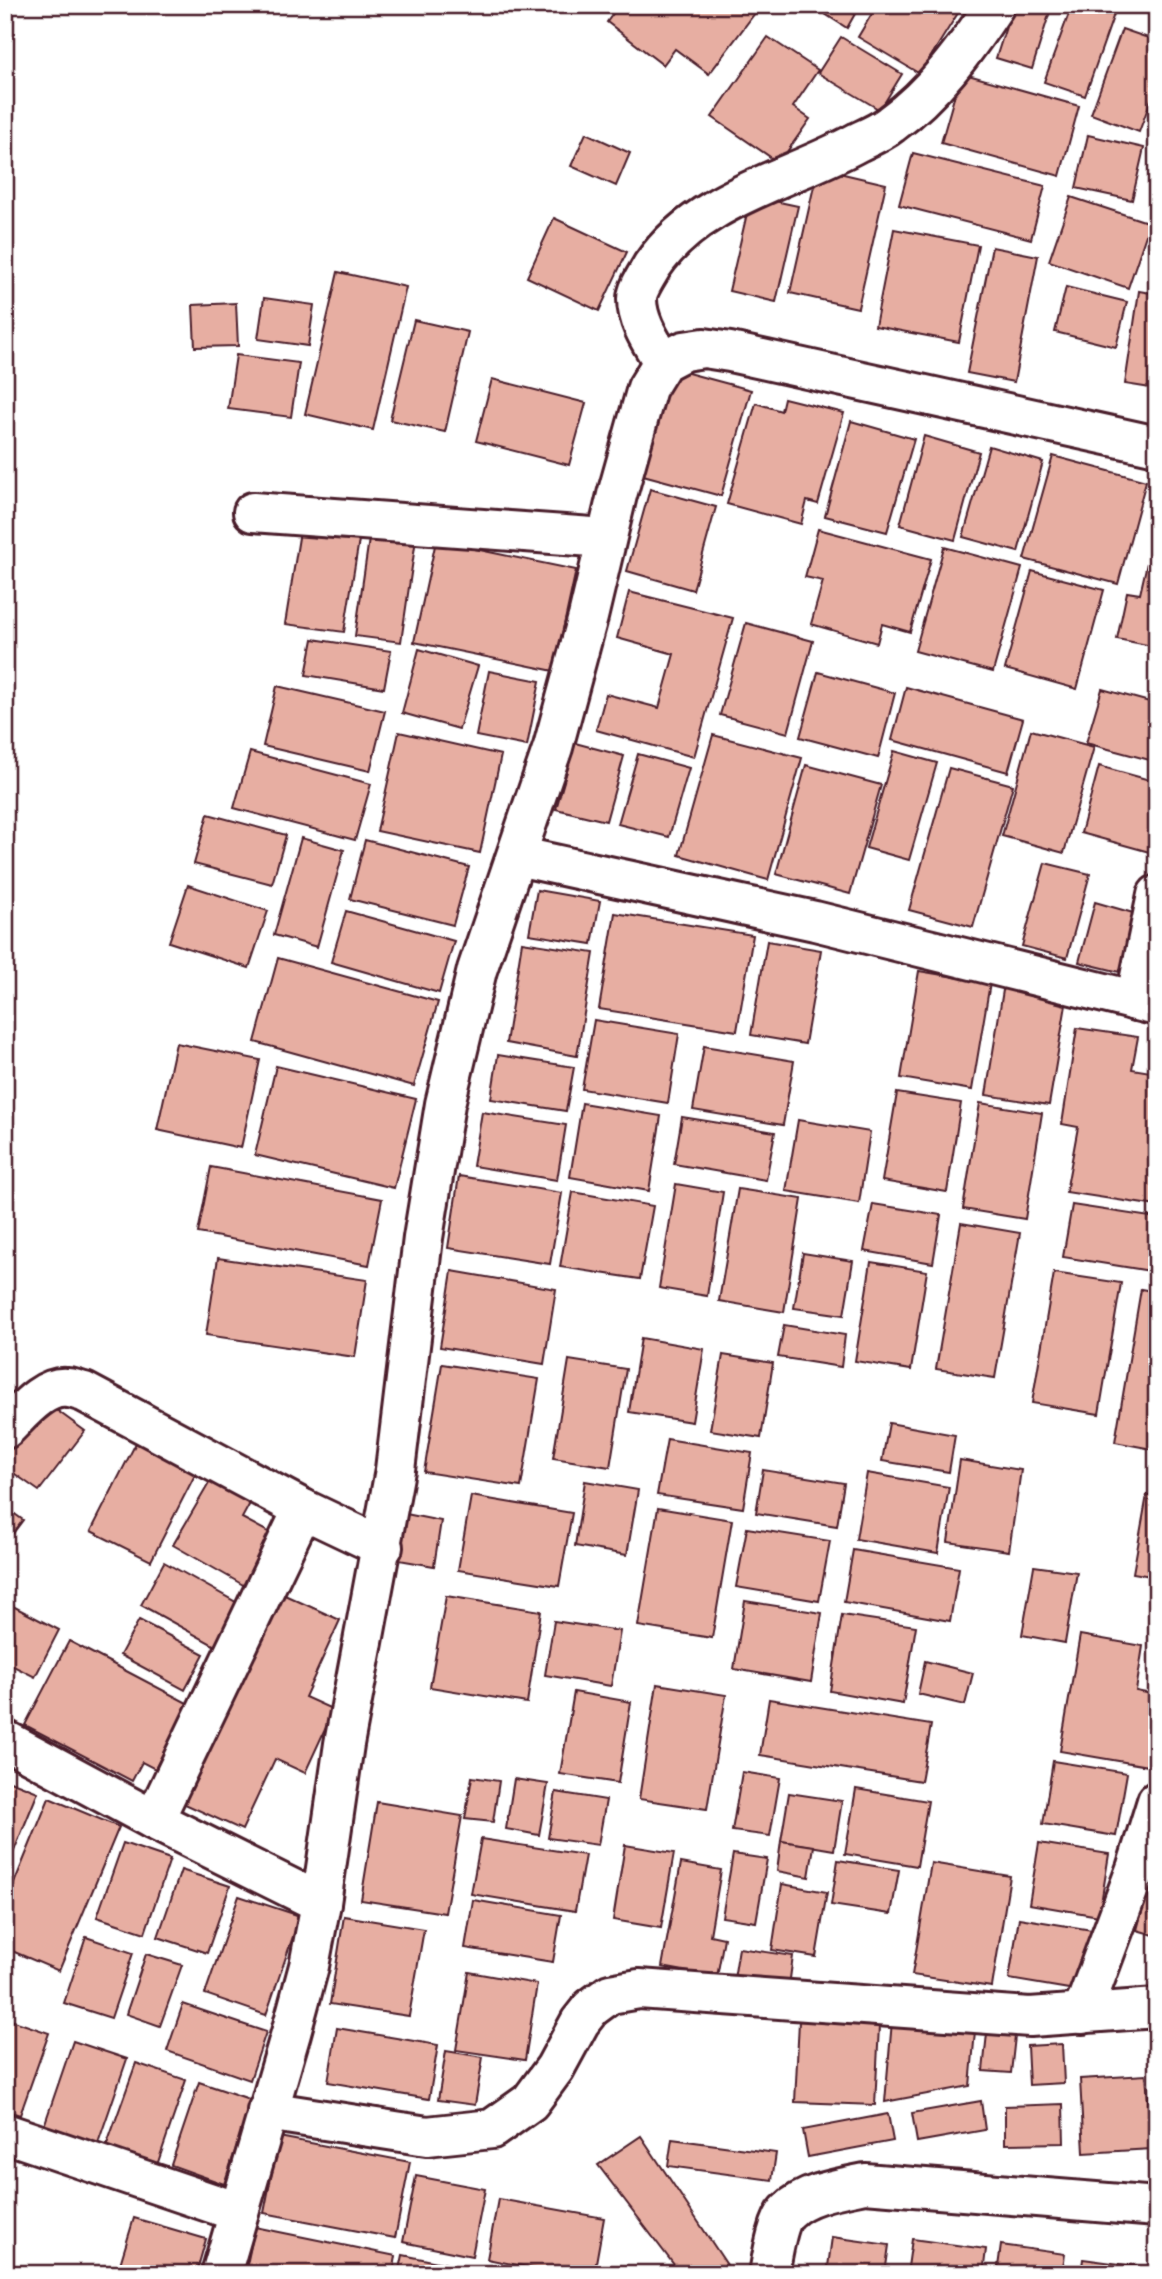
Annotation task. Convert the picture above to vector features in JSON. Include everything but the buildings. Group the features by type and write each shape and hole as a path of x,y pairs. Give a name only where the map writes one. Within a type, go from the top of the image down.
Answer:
{"street":[{"path":"663,362 641,322 636,297 664,249 691,225 729,201 846,149 889,126 916,104 965,49 995,5"},
{"path":"221,2274 309,1966 344,1744 383,1547 405,1398 423,1238 444,1104 477,970 556,734 589,617 606,538 646,388 663,362 684,351 704,348 1157,446"},
{"path":"253,512 606,538"},
{"path":"517,856 815,921 1146,1004 1157,895"},
{"path":"5,1429 38,1398 53,1390 66,1387 84,1392 303,1508 383,1547"},
{"path":"154,1820 303,1508"},
{"path":"5,1740 154,1820 321,1903"},
{"path":"1082,2014 1132,1879 1157,1801"},
{"path":"267,2110 427,2136 492,2129 530,2102 555,2068 580,2022 592,2008 610,1994 639,1989 1030,2017 1157,2008"},
{"path":"5,2133 238,2213"},
{"path":"769,2274 775,2241 786,2211 818,2193 865,2183 1157,2207"}]}
